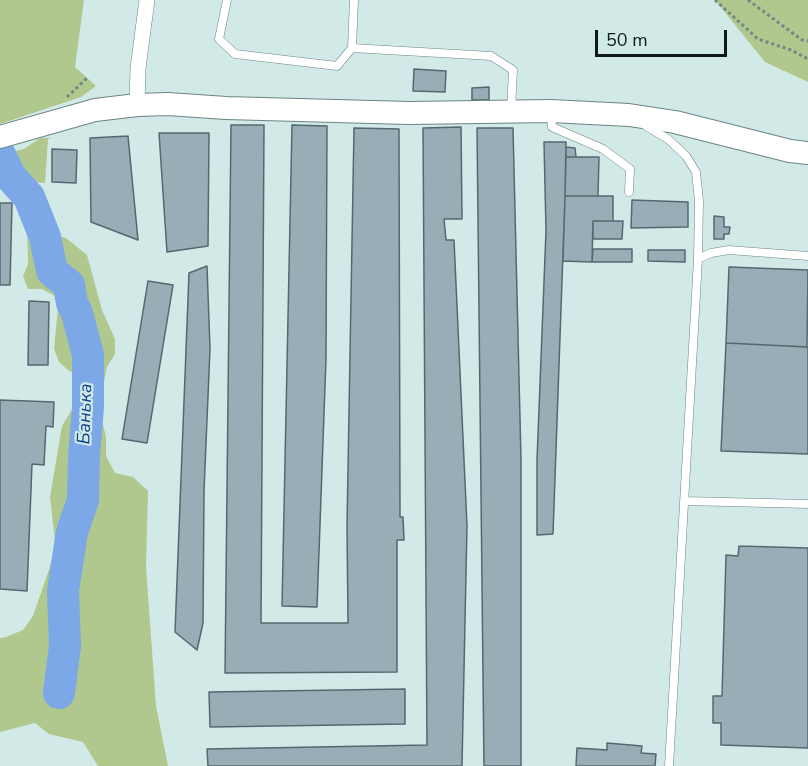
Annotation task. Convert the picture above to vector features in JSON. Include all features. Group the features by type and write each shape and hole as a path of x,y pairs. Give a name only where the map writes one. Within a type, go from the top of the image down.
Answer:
{"main road":[{"path":"8,135 95,110 137,105 168,104 226,108 398,112 551,111 629,115 675,122 808,153"}],"street":[{"path":"137,105 138,68 147,0"}],"lane":[{"path":"227,0 219,39 235,54 337,66 352,48 354,0"},
{"path":"352,48 491,56 513,70 511,112"},
{"path":"551,111 552,127 603,149 630,169 629,192"},
{"path":"629,115 668,139 686,156 696,172 699,201 698,259 669,766"},
{"path":"698,259 711,253 729,250 808,256"},
{"path":"684,501 808,504"}],"path":[{"path":"715,0 758,39 791,50 808,59"},
{"path":"748,0 802,40 808,41"},
{"path":"63,101 87,78"}],"green space":[{"path":"0,0 84,0 75,67 96,86 81,97 0,124"},
{"path":"715,0 808,0 808,82 765,62"},
{"path":"40,138 52,138 48,139 45,183 0,180 0,155 24,149"},
{"path":"27,222 41,224 52,234 66,238 87,255 102,310 115,339 115,354 107,367 104,382 69,371 59,362 54,349 58,308 55,296 42,289 28,289 23,276 28,264"},
{"path":"99,408 106,437 106,456 115,473 133,477 148,491 146,567 156,706 168,766 98,766 83,742 49,734 35,723 0,732 0,638 23,630 33,616 56,549 50,497 62,426 71,411"}],"building":[{"path":"414,69 446,71 445,92 413,91"},
{"path":"489,87 489,100 472,100 472,88"},
{"path":"231,125 264,125 261,623 348,623 347,526 354,128 399,129 400,517 403,517 404,540 397,540 397,672 225,673"},
{"path":"292,125 327,126 326,359 317,607 282,606"},
{"path":"461,127 462,219 444,219 446,240 454,240 467,526 462,766 208,766 207,749 427,745 423,128"},
{"path":"477,128 513,128 521,460 521,766 484,766"},
{"path":"159,133 209,133 208,246 167,252"},
{"path":"128,136 138,240 91,222 90,138"},
{"path":"544,142 566,142 553,534 537,535 537,460 546,231"},
{"path":"566,147 575,148 576,157 566,157"},
{"path":"52,149 77,150 76,183 52,182"},
{"path":"566,157 599,157 598,196 565,196"},
{"path":"565,196 613,196 613,221 593,221 592,262 563,261"},
{"path":"632,200 688,202 688,227 631,228"},
{"path":"0,203 12,203 10,285 0,285"},
{"path":"714,216 724,217 724,227 730,227 729,234 724,234 724,239 714,239"},
{"path":"593,221 623,221 622,239 593,239"},
{"path":"593,249 632,249 632,262 592,262"},
{"path":"648,250 685,250 685,262 648,261"},
{"path":"207,266 210,349 204,491 203,623 197,650 175,632 189,273"},
{"path":"729,267 808,270 807,347 726,343"},
{"path":"148,281 173,285 147,443 122,439"},
{"path":"29,301 49,302 48,365 28,365"},
{"path":"726,343 808,347 808,454 721,451"},
{"path":"0,400 54,402 53,427 46,426 44,465 32,464 27,591 0,589"},
{"path":"739,546 808,548 808,748 721,745 721,723 713,723 713,696 722,696 726,555 738,556"},
{"path":"405,689 405,724 210,727 209,692"},
{"path":"607,743 642,746 641,753 656,754 655,766 576,766 577,748 607,750"}],"waterway":[{"name":"Банька","path":"0,155 10,176 29,197 45,237 52,271 69,285 72,303 77,313 88,355 83,500 72,532 63,591 65,646 59,693"}]}
